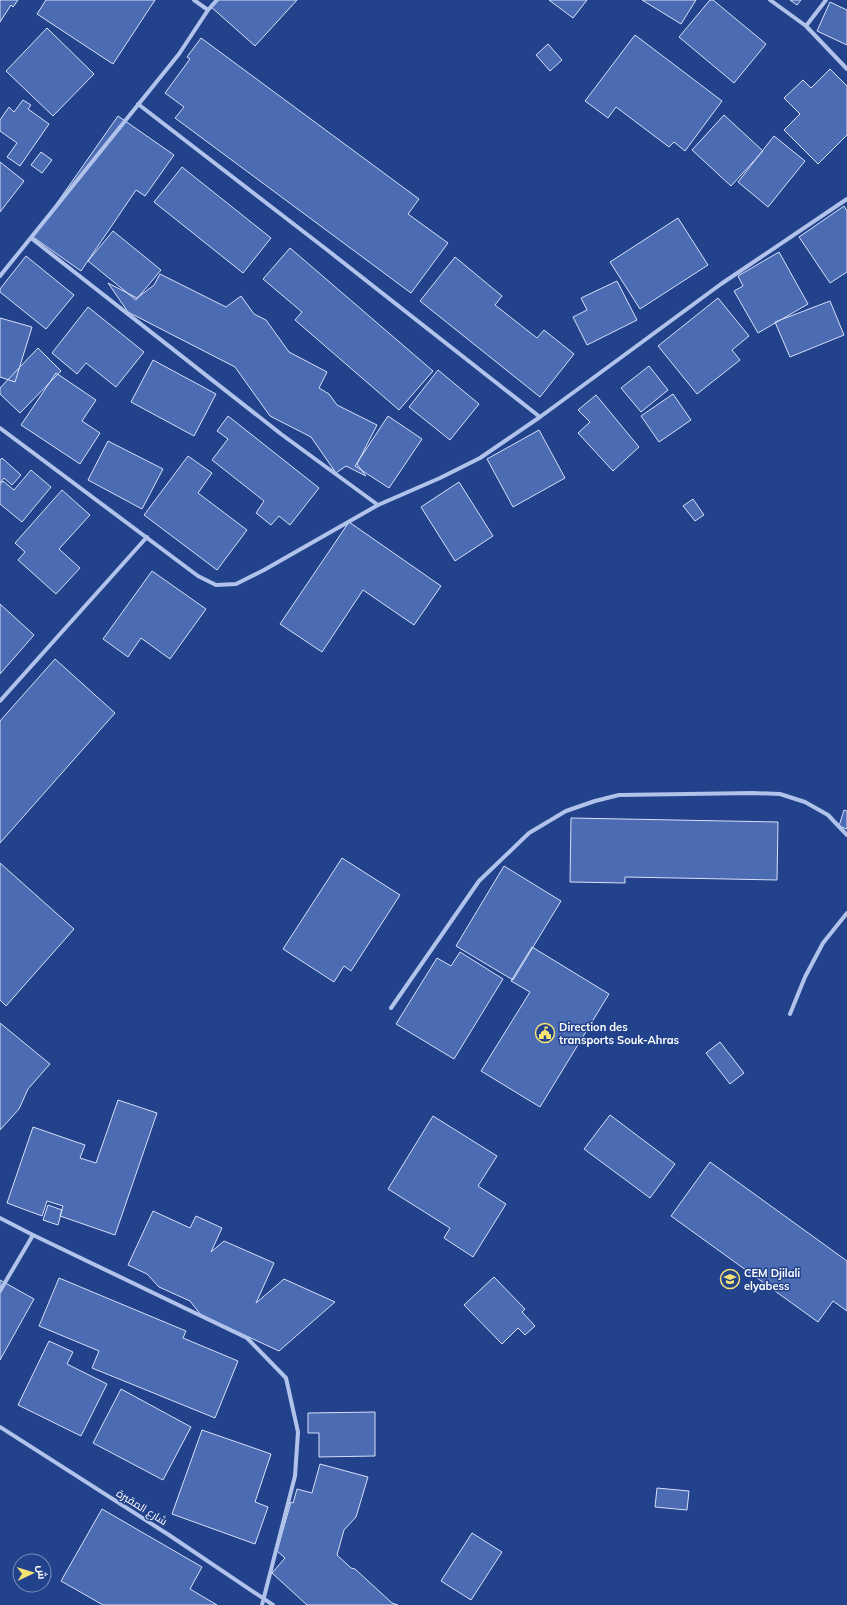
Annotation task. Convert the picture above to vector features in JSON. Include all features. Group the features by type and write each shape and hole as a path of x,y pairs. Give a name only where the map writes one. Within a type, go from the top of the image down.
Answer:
{"street":[{"path":"194,0 208,10"},
{"path":"0,276 179,54 208,10 217,0"},
{"path":"770,0 806,26 847,69"},
{"path":"806,26 826,0"},
{"path":"138,104 540,417"},
{"path":"0,428 198,576 216,585 236,584 264,570 378,504 440,478 480,458 540,417 721,284 847,199"},
{"path":"32,238 281,434 378,504"},
{"path":"0,701 147,537"},
{"path":"391,1008 479,881 529,833 566,811 619,795 780,794 805,802 828,815 847,835"},
{"path":"790,1014 805,976 823,942 847,913"},
{"path":"0,1218 32,1235 247,1338 286,1378 298,1432 295,1476 262,1605"},
{"path":"0,1291 32,1235"},
{"name":"شارع المقبرة","path":"0,1427 169,1535 273,1605"}],"building":[{"path":"0,0 18,0 13,7 11,5 0,22"},
{"path":"46,0 155,0 113,64 37,14"},
{"path":"215,0 297,0 255,46 210,6"},
{"path":"549,0 587,0 573,18"},
{"path":"642,0 696,0 681,24"},
{"path":"710,0 713,0 766,44 734,83 679,37"},
{"path":"790,0 801,0 797,5"},
{"path":"830,2 847,10 847,45 817,31"},
{"path":"47,28 94,74 53,116 6,71"},
{"path":"635,35 722,101 685,151 674,142 669,147 616,107 608,118 585,101"},
{"path":"201,38 419,199 408,214 448,243 411,293 175,118 184,107 165,93 190,59 187,57"},
{"path":"548,44 562,60 550,71 536,55"},
{"path":"830,69 847,86 847,135 818,164 784,130 800,114 784,98 803,80 811,88"},
{"path":"23,100 31,105 28,109 49,124 20,166 7,157 17,143 0,131 0,120 9,107 14,112"},
{"path":"724,115 763,151 731,186 692,150"},
{"path":"118,116 174,155 145,196 136,190 81,271 33,237"},
{"path":"774,136 805,161 768,207 738,182"},
{"path":"41,152 52,160 42,173 31,165"},
{"path":"0,162 24,181 0,212"},
{"path":"182,167 271,238 243,273 154,202"},
{"path":"844,206 847,211 847,272 830,283 799,237"},
{"path":"678,218 708,265 640,309 610,262"},
{"path":"113,231 161,270 136,300 88,261"},
{"path":"290,248 433,371 399,410 295,320 302,312 263,279"},
{"path":"779,252 808,304 758,333 734,291 743,286 738,276"},
{"path":"26,256 74,295 46,329 0,292 0,289"},
{"path":"455,257 502,296 495,305 537,338 544,330 574,354 540,397 420,301"},
{"path":"160,274 226,307 241,296 254,314 266,320 289,352 327,372 319,388 329,394 337,405 377,425 357,464 366,476 346,466 336,473 311,437 270,416 235,367 128,312 108,283 137,298 154,285"},
{"path":"617,281 637,320 587,345 573,317 587,310 581,298"},
{"path":"718,298 749,336 732,350 740,360 697,394 658,346"},
{"path":"830,301 844,335 790,357 775,322"},
{"path":"88,307 144,352 116,387 86,363 77,374 52,353"},
{"path":"0,318 32,327 15,382 0,377"},
{"path":"38,348 61,371 20,413 0,394 0,388"},
{"path":"153,360 216,394 194,436 131,402"},
{"path":"649,366 668,390 641,412 621,388"},
{"path":"438,370 479,404 450,440 409,407"},
{"path":"56,373 96,400 82,421 100,433 80,464 21,425"},
{"path":"673,394 691,420 659,442 641,416"},
{"path":"596,395 639,447 613,471 578,433 590,422 578,410"},
{"path":"228,416 319,488 290,525 279,516 271,525 256,513 264,501 212,460 228,439 217,431"},
{"path":"388,416 422,439 389,488 355,466"},
{"path":"539,430 565,478 513,507 487,459"},
{"path":"108,441 163,469 142,509 88,480"},
{"path":"188,456 212,473 198,493 247,530 217,570 144,515"},
{"path":"2,458 21,475 12,485 4,478 0,483 0,460"},
{"path":"31,470 51,487 22,522 0,504 0,485 3,481 14,490"},
{"path":"459,482 493,536 455,561 421,507"},
{"path":"62,490 90,515 59,549 80,568 56,594 18,560 25,552 15,543"},
{"path":"693,499 704,515 695,521 683,506"},
{"path":"349,522 441,586 414,625 363,590 322,652 280,624"},
{"path":"152,571 206,609 170,659 141,638 128,657 103,639"},
{"path":"0,604 34,635 0,674"},
{"path":"55,659 115,713 0,843 0,721"},
{"path":"844,810 847,811 847,829 839,826"},
{"path":"571,818 778,822 777,880 625,877 625,883 570,882"},
{"path":"342,858 400,895 351,971 344,966 334,982 283,949"},
{"path":"0,863 74,929 6,1006 0,1000"},
{"path":"504,866 561,901 513,980 456,946"},
{"name":"Direction des transports Souk-Ahras","path":"532,947 609,994 540,1107 481,1071 530,992 511,981"},
{"path":"460,952 503,979 454,1059 396,1024 437,958 451,966"},
{"path":"0,1023 50,1064 28,1089 19,1109 0,1130"},
{"path":"720,1042 744,1073 730,1084 706,1053"},
{"path":"118,1100 157,1113 115,1235 60,1216 63,1206 47,1201 42,1216 7,1203 33,1127 85,1145 80,1158 96,1163"},
{"path":"610,1115 675,1164 650,1198 584,1149"},
{"path":"433,1116 497,1156 478,1186 506,1204 473,1257 444,1238 450,1228 388,1189"},
{"path":"710,1162 847,1261 847,1311 833,1301 818,1322 671,1216"},
{"path":"48,1205 62,1210 58,1225 43,1220"},
{"path":"153,1211 190,1228 196,1216 222,1228 211,1252 224,1241 274,1263 256,1303 284,1279 335,1302 279,1351 201,1315 190,1301 159,1287 147,1274 128,1265"},
{"path":"494,1277 525,1309 522,1312 535,1326 525,1335 518,1328 502,1344 464,1305"},
{"path":"59,1278 186,1331 183,1338 238,1361 215,1418 92,1368 99,1351 39,1326"},
{"path":"0,1280 34,1299 0,1360"},
{"path":"49,1341 73,1352 67,1364 107,1384 81,1436 18,1405"},
{"path":"121,1389 191,1427 163,1480 93,1443"},
{"path":"375,1412 375,1456 319,1457 319,1433 308,1433 308,1413"},
{"path":"202,1430 271,1454 255,1502 268,1507 255,1544 172,1514"},
{"path":"320,1464 368,1477 356,1517 344,1530 337,1555 351,1568 355,1569 392,1603 398,1605 307,1605 272,1573 285,1558 277,1551 291,1502 293,1503 297,1489 312,1493"},
{"path":"657,1488 689,1491 687,1510 655,1507"},
{"path":"102,1509 202,1567 190,1589 217,1605 103,1605 61,1581"},
{"path":"472,1533 502,1552 471,1600 441,1581"}],"place":[{"name":"Direction des transports Souk-Ahras","path":"545,1033"},
{"name":"CEM Djilali elyabess","path":"730,1279"}]}
